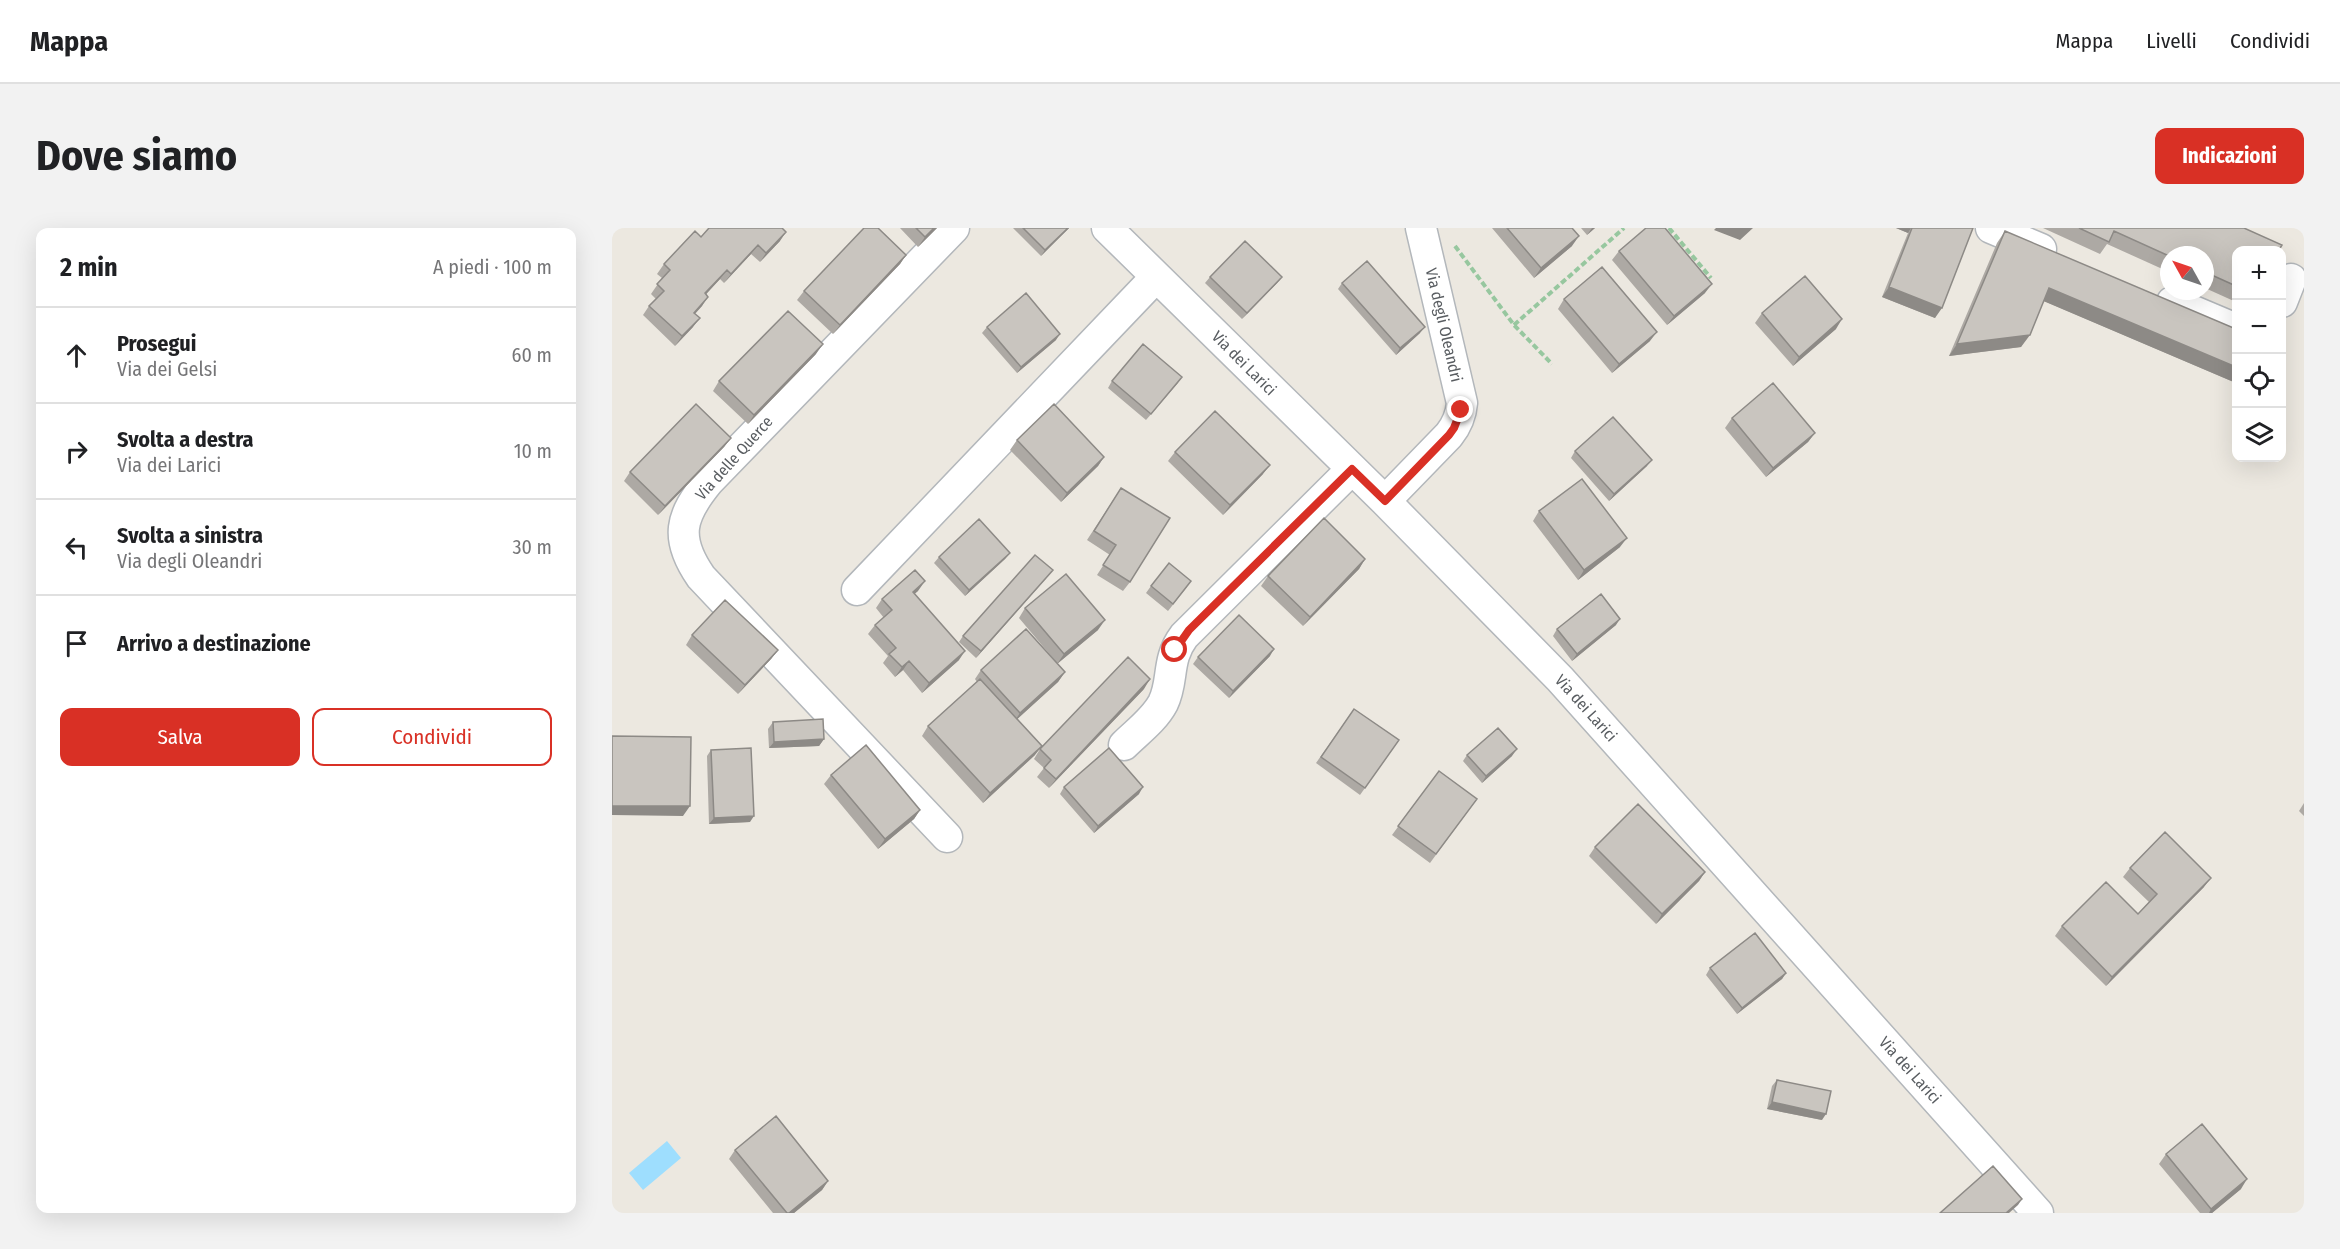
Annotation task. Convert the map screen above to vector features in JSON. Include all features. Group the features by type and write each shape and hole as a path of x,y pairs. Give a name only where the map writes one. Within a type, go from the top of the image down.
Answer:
{"street":[{"name":"Via delle Querce","path":"947,837 701,577 686,553 683,529 691,507 709,481 954,228"},
{"name":"Via dei Larici","path":"1107,228 1385,501 1560,679 2038,1213"},
{"name":"Via degli Oleandri","path":"1385,501 1449,435 1454,428 1462,403 1422,228"},
{"path":"1991,228 2066,259"},
{"path":"857,590 1156,277"},
{"path":"2151,294 2232,327"},
{"path":"1124,745 1153,717 1164,702 1172,658 1184,636 1352,469"}],"path":[{"path":"1514,325 1624,228"},
{"path":"1669,228 1711,278"},
{"path":"1450,239 1514,325 1552,364"}],"water":[{"path":"667,1141 681,1158 643,1190 629,1173"}],"building":[{"path":"709,228 782,228 786,232 766,253 758,245 731,274 727,270 705,293 708,297 694,313 700,318 682,336 649,306 664,291 657,284 670,270 664,264 695,231 701,237"},
{"path":"864,228 878,228 906,255 840,325 804,291"},
{"path":"916,228 934,228 925,237"},
{"path":"1023,228 1068,228 1045,250"},
{"path":"1507,228 1572,228 1579,236 1541,268"},
{"path":"1646,228 1665,228 1712,284 1674,316 1619,251"},
{"path":"1912,228 1973,228 1942,308 1889,287"},
{"path":"2079,228 2244,228 2282,245 2232,246 2232,284 2214,276 2214,246 2160,246 2160,252 2114,231 2109,242"},
{"path":"2005,231 2160,297 2160,300 2168,300 2232,327 2232,365 2049,288 2030,335 1957,344"},
{"path":"1245,241 1282,277 1247,313 1210,277"},
{"path":"1367,261 1425,327 1400,348 1342,283"},
{"path":"1602,267 1657,332 1619,364 1564,299"},
{"path":"1805,276 1842,319 1799,357 1762,313"},
{"path":"1026,293 1060,334 1021,367 987,327"},
{"path":"788,311 823,344 754,415 719,381"},
{"path":"1143,344 1182,377 1151,414 1112,381"},
{"path":"1773,383 1815,433 1773,468 1732,418"},
{"path":"696,404 731,438 665,506 630,472"},
{"path":"1054,404 1104,457 1067,493 1017,440"},
{"path":"1215,411 1270,465 1230,505 1175,452"},
{"path":"1613,417 1652,460 1614,494 1575,451"},
{"path":"1582,479 1627,538 1584,570 1539,511"},
{"path":"1121,488 1170,518 1130,582 1103,565 1116,545 1094,531"},
{"path":"1324,518 1365,559 1310,617 1268,576"},
{"path":"979,519 1010,553 969,590 939,557"},
{"path":"1035,555 1053,570 981,651 963,636"},
{"path":"1169,563 1191,581 1173,604 1151,586"},
{"path":"915,570 925,581 913,592 965,651 929,683 909,661 902,667 889,654 896,648 875,625 892,610 882,599"},
{"path":"1066,574 1105,620 1064,654 1025,608"},
{"path":"1601,594 1620,619 1577,654 1557,629"},
{"path":"725,600 778,650 745,685 692,635"},
{"path":"1239,615 1274,649 1233,691 1198,657"},
{"path":"1026,629 1065,672 1020,713 981,670"},
{"path":"1128,657 1150,679 1056,779 1044,768 1051,760 1040,749"},
{"path":"980,679 1042,746 990,793 928,726"},
{"path":"1354,709 1399,740 1365,788 1321,757"},
{"path":"823,719 824,739 774,742 773,722"},
{"path":"1498,728 1517,749 1486,776 1467,755"},
{"path":"612,736 691,737 690,806 612,806"},
{"path":"866,745 920,810 885,839 831,775"},
{"path":"751,748 754,816 714,818 711,750"},
{"path":"1109,748 1143,787 1098,826 1064,787"},
{"path":"1439,771 1477,799 1436,854 1398,826"},
{"path":"1638,804 1705,872 1662,914 1595,847"},
{"path":"2165,832 2211,878 2112,977 2062,926 2106,882 2138,914 2157,894 2130,868"},
{"path":"1755,933 1786,973 1742,1008 1710,968"},
{"path":"1777,1080 1831,1091 1826,1114 1772,1102"},
{"path":"776,1116 828,1181 789,1213 735,1150"},
{"path":"2202,1124 2247,1179 2211,1209 2166,1154"},
{"path":"1993,1166 2022,1199 2006,1213 1940,1213"}],"route":[{"path":"1175,650 1189,630 1352,469 1385,501 1449,435 1461,410"}]}
